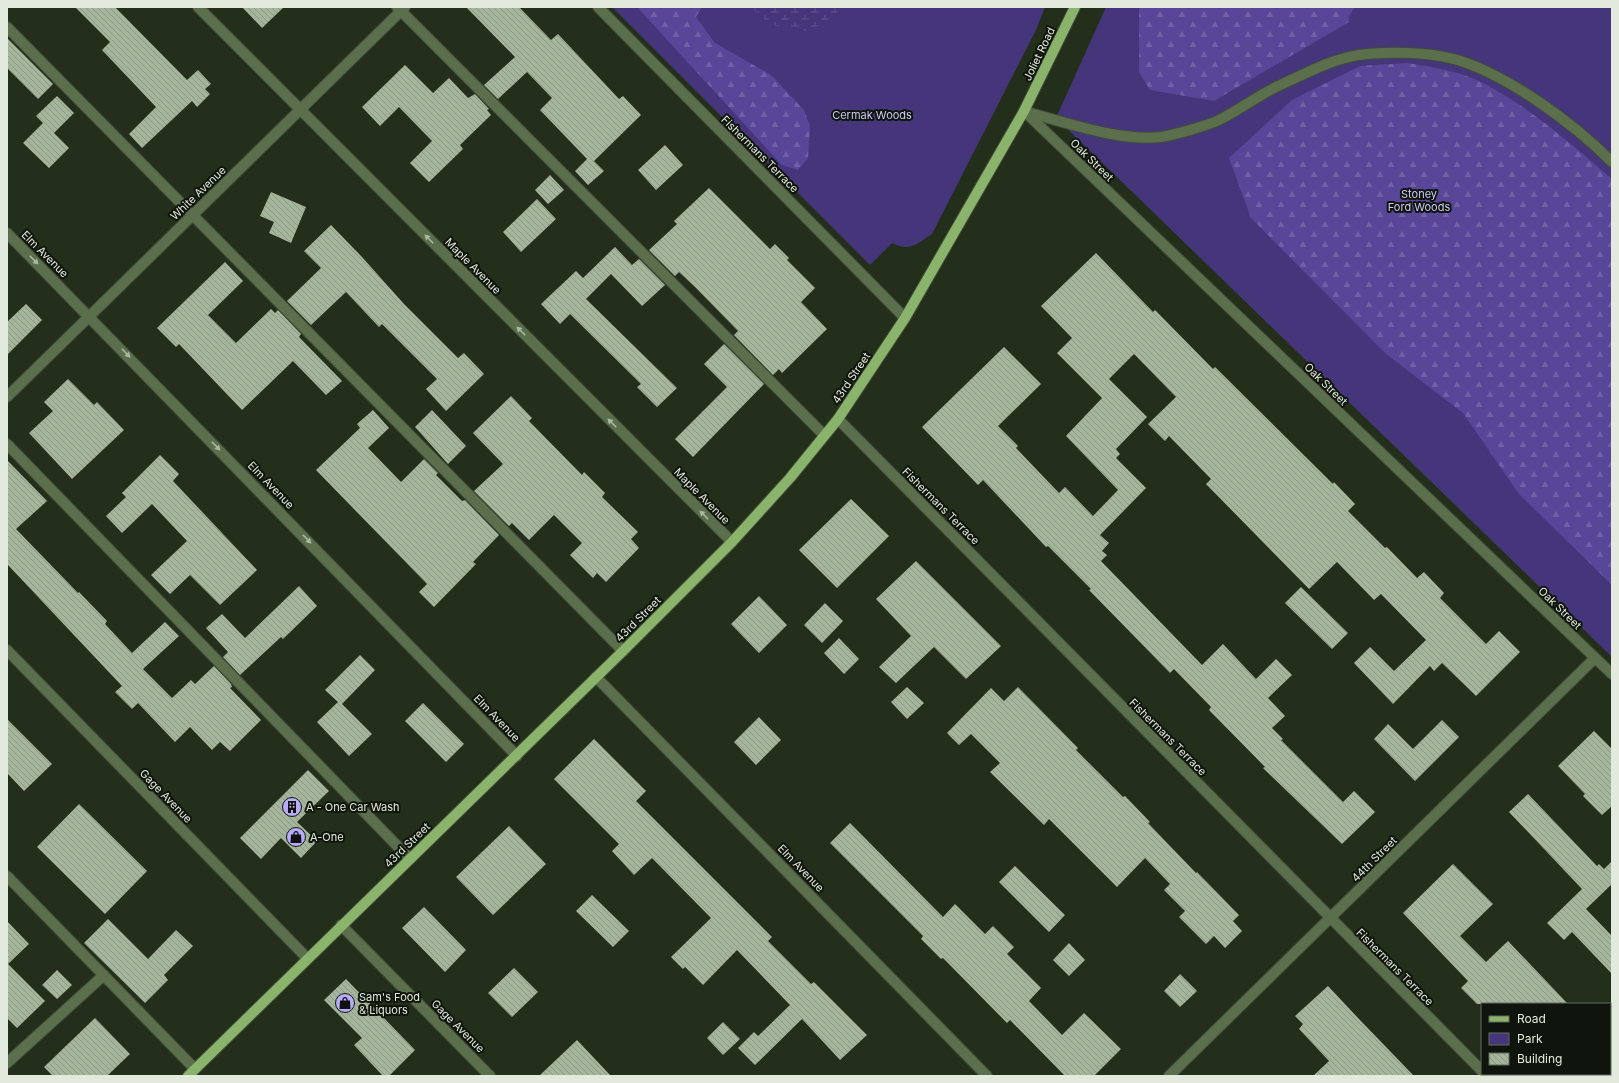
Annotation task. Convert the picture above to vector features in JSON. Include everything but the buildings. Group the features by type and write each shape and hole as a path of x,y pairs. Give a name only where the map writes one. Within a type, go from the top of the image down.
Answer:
{"main road":[{"name":"Joliet Road","path":"1024,111 1075,7"},
{"name":"43rd Street","path":"191,1072 517,756 623,651 732,542 790,478 838,419 905,318 1024,111"}],"street":[{"name":"Maple Avenue","path":"198,7 732,542"},
{"name":"Fishermans Terrace","path":"598,7 905,318"},
{"name":"White Avenue","path":"7,397 300,110 401,8"},
{"path":"401,8 824,435"},
{"path":"7,27 623,651"},
{"path":"1024,111 1125,137 1161,137 1215,121 1276,87 1333,62 1358,55 1419,53 1455,59 1490,73 1529,96 1564,120 1612,162"},
{"name":"Oak Street","path":"1024,111 1612,674"},
{"name":"Elm Avenue","path":"7,233 90,316 517,756"},
{"name":"Fishermans Terrace","path":"838,419 1481,1070"},
{"path":"7,444 410,859"},
{"name":"Gage Avenue","path":"7,650 307,958"},
{"name":"44th Street","path":"1169,1076 1331,919 1595,658"},
{"name":"Elm Avenue","path":"596,677 987,1076"},
{"path":"7,876 104,975 191,1072"},
{"name":"Gage Avenue","path":"341,925 490,1076"},
{"path":"7,1063 104,975"}],"green space":[{"name":"Cermak Woods","path":"612,7 1045,7 1036,30 932,234 913,246 903,247 892,243 870,265"},
{"path":"637,7 702,7 696,17 715,43 771,75 804,110 810,126 808,158 798,170 782,165"},
{"path":"748,7 853,7 839,11 823,24 808,31 789,31 767,22 759,13"},
{"name":"Stoney Ford Woods","path":"1106,7 1612,7 1612,657 1056,118"},
{"path":"1139,7 1355,7 1349,16 1349,22 1214,101 1150,90 1139,72"},
{"path":"1407,63 1464,75 1473,78 1499,92 1550,127 1612,179 1612,585 1519,494 1463,413 1385,353 1251,218 1229,158 1292,100 1360,66"}],"place":[{"name":"A - One Car Wash","path":"292,807"},
{"name":"A-One","path":"296,837"},
{"name":"Sam's Food & Liquors","path":"345,1003"}]}
